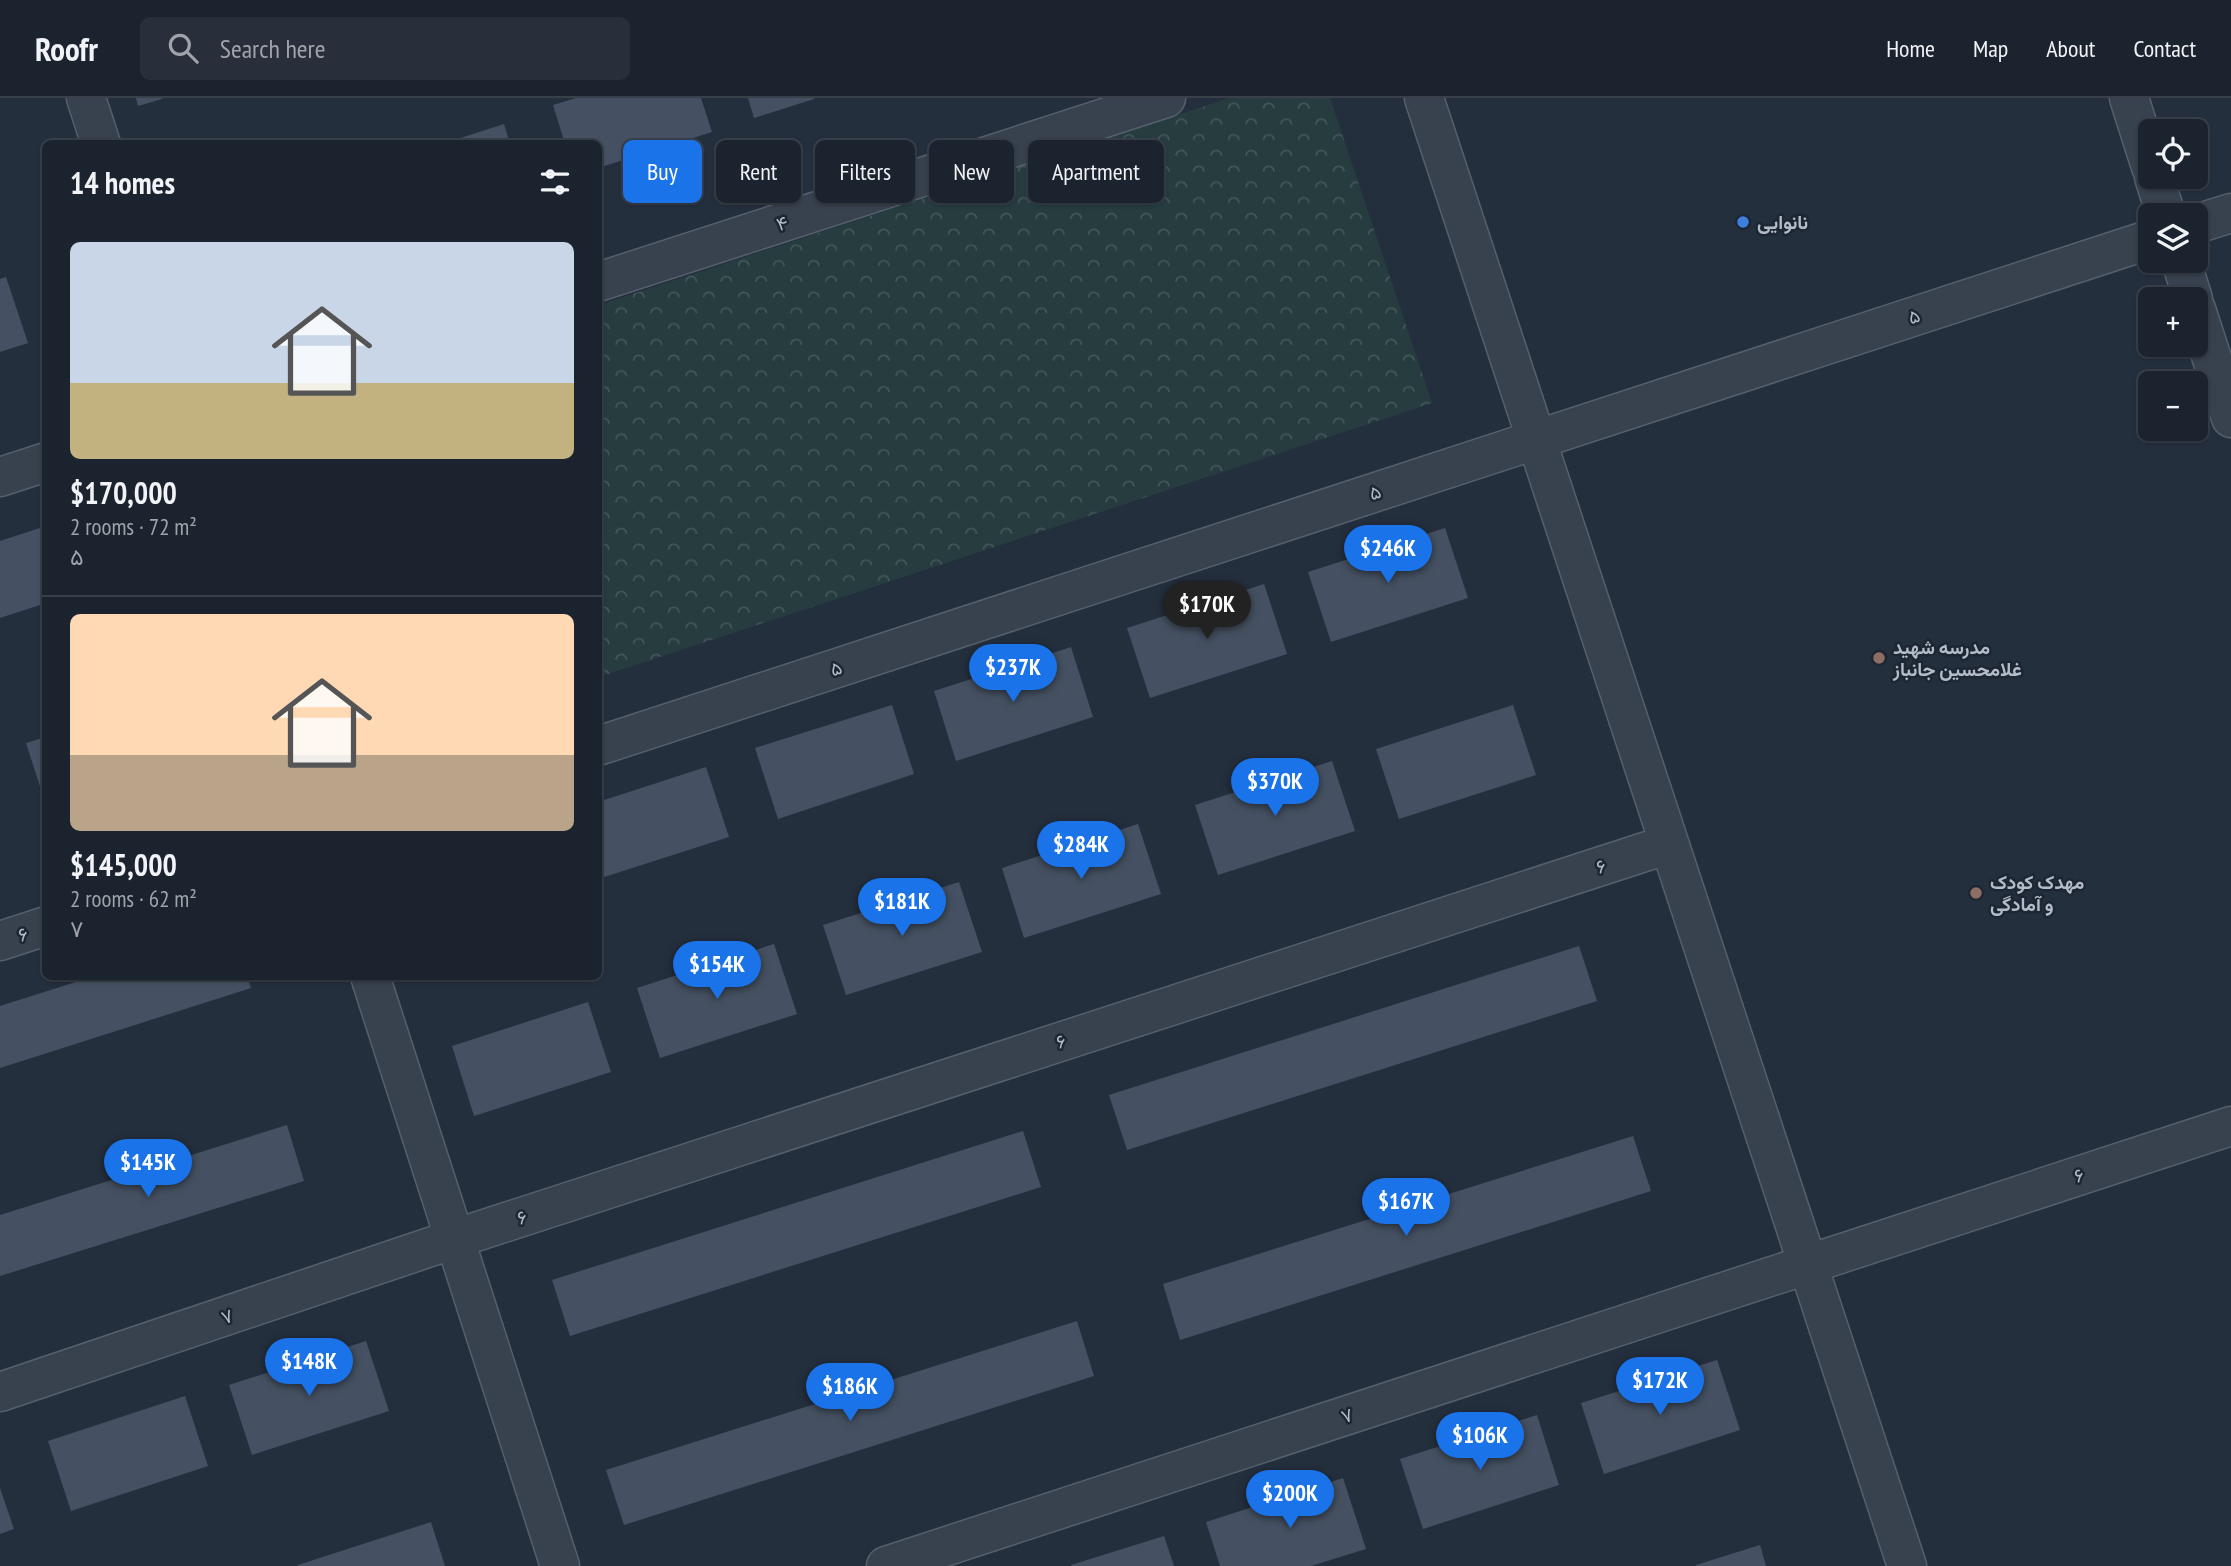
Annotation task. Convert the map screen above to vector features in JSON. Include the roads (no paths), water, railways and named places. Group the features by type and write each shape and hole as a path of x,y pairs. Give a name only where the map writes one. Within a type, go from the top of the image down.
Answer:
{"street":[{"path":"86,98 100,140"},
{"name":"۴","path":"602,281 1166,98"},
{"path":"1424,98 1907,1566"},
{"path":"2129,98 2138,126"},
{"path":"2208,220 2231,213"},
{"name":"۵","path":"602,745 2138,243"},
{"path":"2208,346 2231,418"},
{"path":"0,477 42,463"},
{"name":"۶","path":"454,1239 1669,844"},
{"name":"۶","path":"0,941 42,927"},
{"path":"371,980 560,1566"},
{"name":"۶","path":"1807,1264 2231,1126"},
{"name":"۷","path":"0,1392 454,1239"},
{"name":"۷","path":"886,1566 1807,1264"}],"place":[{"name":"نانوایی","path":"1743,222"},
{"name":"مدرسه شهید غلامحسین جانباز","path":"1879,658"},
{"name":"مهدک کودک و آمادگی","path":"1976,893"}]}
